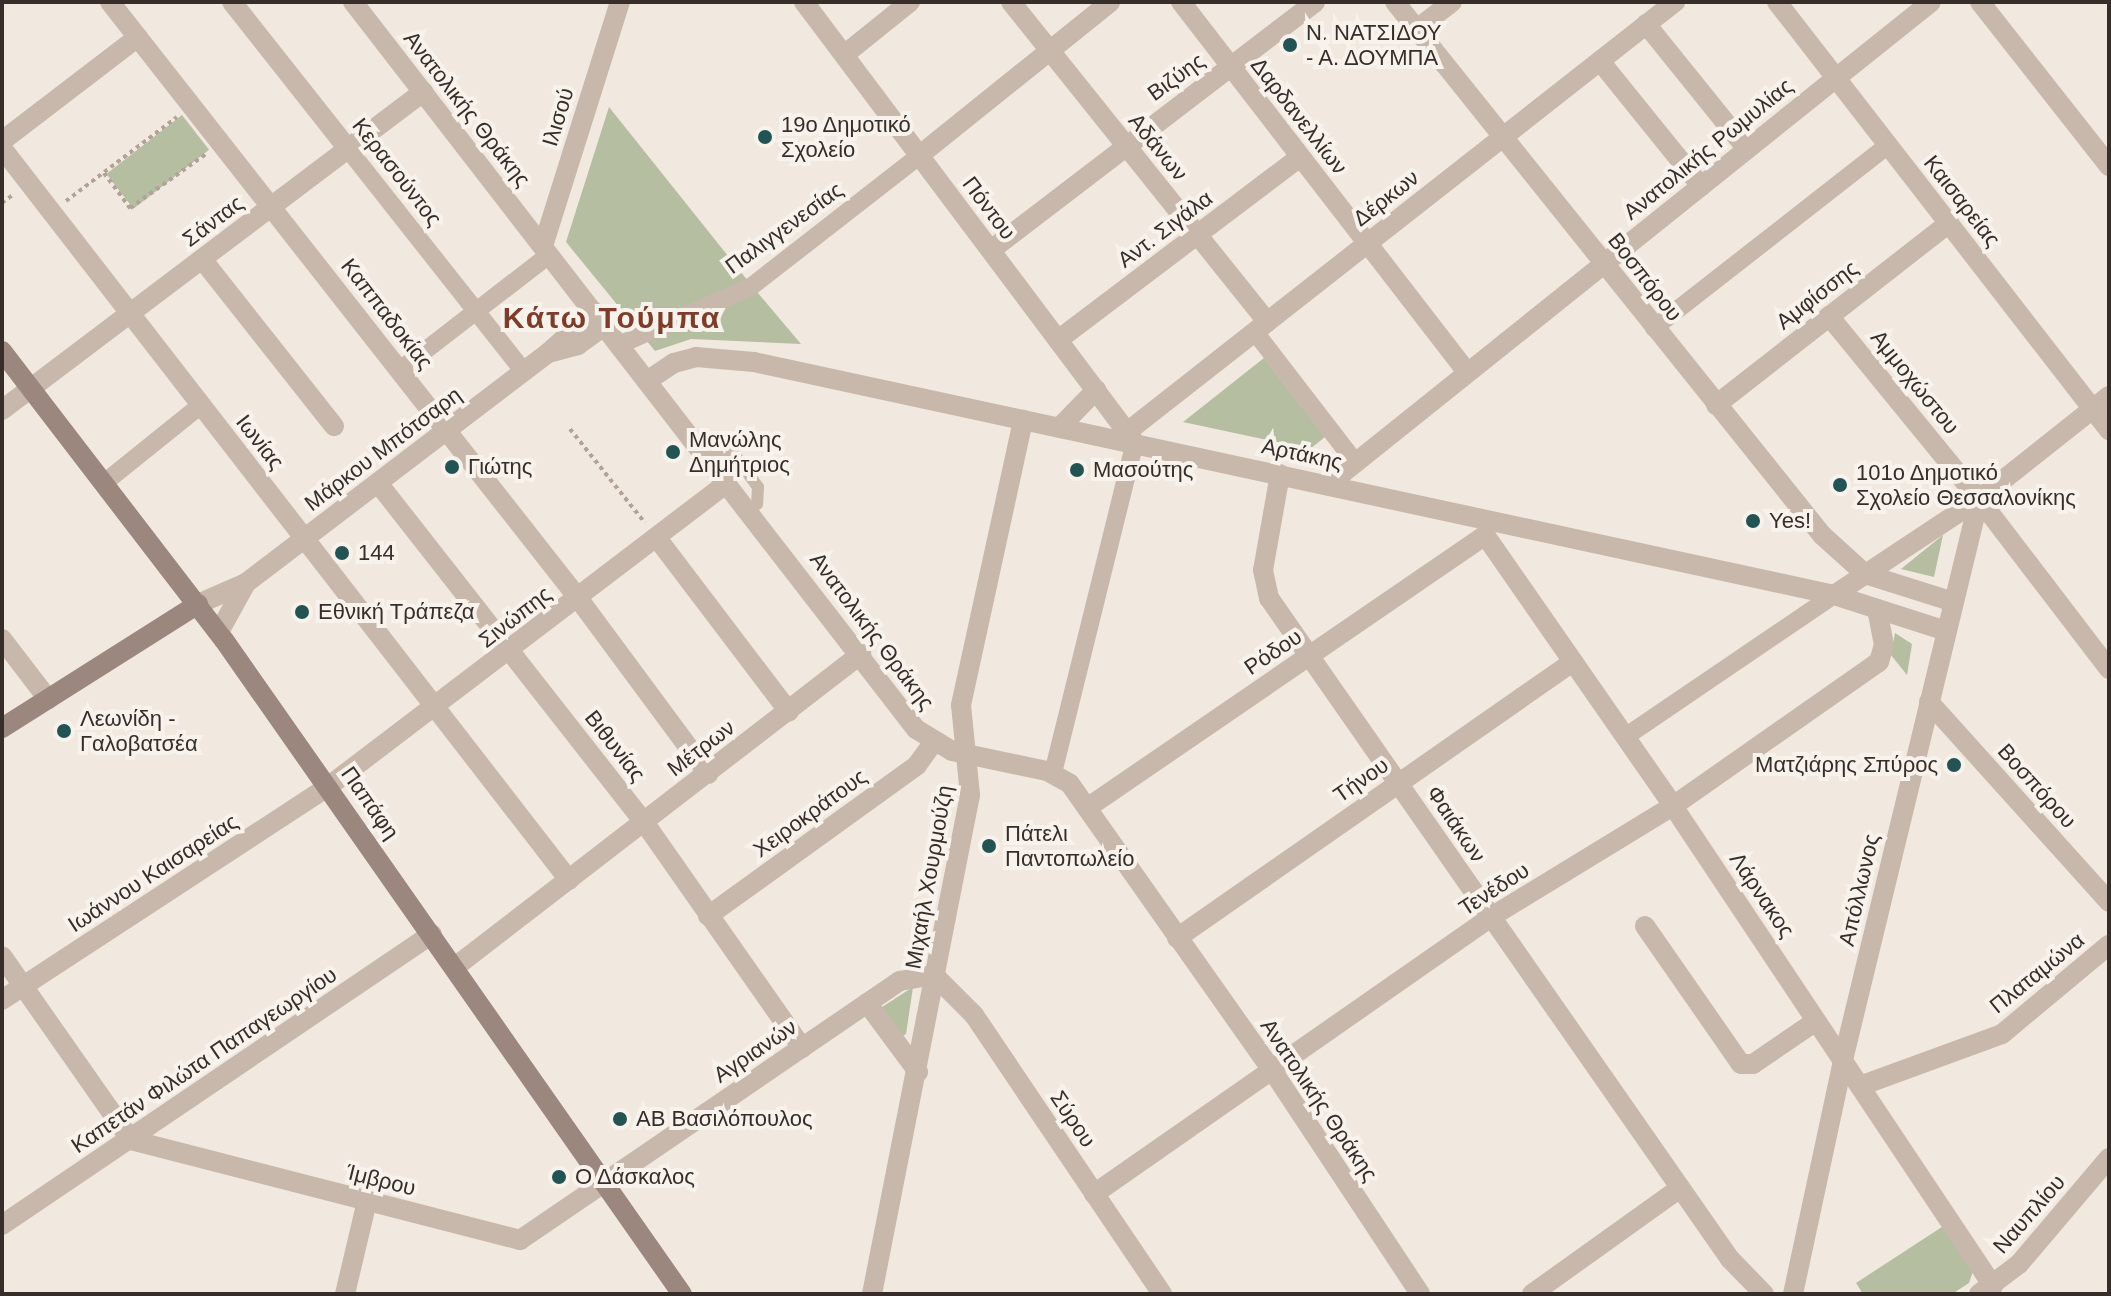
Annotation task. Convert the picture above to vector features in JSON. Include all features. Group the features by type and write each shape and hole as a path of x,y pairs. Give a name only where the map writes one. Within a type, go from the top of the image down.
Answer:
{"main road":[{"name":"Παπάφη","path":"2,351 219,632 682,1294"},
{"name":"Μάρκου Μπότσαρη","path":"2,728 198,604"}],"street":[{"name":"Καππαδοκίας","path":"110,2 578,598 708,774"},
{"name":"Κερασούντος","path":"232,2 524,372"},
{"name":"Ιλισού","path":"546,250 620,2"},
{"name":"Πόντου","path":"804,2 1131,437"},
{"path":"844,55 910,2"},
{"name":"Αδάνων","path":"1011,2 1197,235 1261,327"},
{"name":"Παλιγγενεσίας","path":"619,345 752,286 1110,2"},
{"name":"Δαρδανελλίων","path":"1181,2 1467,372"},
{"name":"Βιζύης","path":"991,250 1315,2"},
{"name":"Βοσπόρου","path":"1395,2 1822,535 1865,574"},
{"path":"1417,29 1452,2"},
{"name":"Δέρκων","path":"1131,437 1261,327 1675,2"},
{"name":"Καισαρείας","path":"1777,2 2109,430"},
{"path":"1980,2 2109,166"},
{"name":"Ανατολικής Θράκης","path":"358,4 912,724 934,742 967,756 1053,773 1070,784 1272,1070 1420,1294"},
{"name":"Ανατολικής Ρωμυλίας","path":"1329,484 1923,5"},
{"path":"1646,24 1747,149"},
{"path":"2,141 138,37"},
{"path":"1600,61 1701,186"},
{"name":"Σάντας","path":"2,410 423,92"},
{"path":"1654,328 1888,145"},
{"name":"Ιωνίας","path":"2,148 569,880"},
{"name":"Αντ. Σιγάλα","path":"1058,340 1300,157"},
{"name":"Αμφίσσης","path":"1716,405 1949,223"},
{"path":"400,370 476,311 546,250"},
{"path":"202,259 334,426"},
{"name":"Αμμοχώστου","path":"1829,316 1979,499 2109,669"},
{"name":"Μάρκου Μπότσαρη","path":"198,604 246,583 548,353 578,345 599,319"},
{"path":"1261,327 1355,462"},
{"name":"Αρτάκης","path":"647,381 686,359 719,358 1023,420 1131,437 1329,484 1486,527 1834,595 1946,631"},
{"path":"1060,427 1096,390"},
{"path":"1625,737 1979,499 2109,396"},
{"path":"104,483 201,405"},
{"name":"Μιχαήλ Χουρμούζη","path":"872,1294 937,976 970,795 961,705 1023,420"},
{"path":"1053,773 1131,437"},
{"name":"Φαιάκων","path":"1280,474 1263,582 1309,657 1400,783 1680,1188 1732,1261 1764,1294"},
{"name":"Βιθυνίας","path":"378,483 644,822 802,1048"},
{"name":"Σινώπης","path":"329,786 436,709 727,483"},
{"name":"Απόλλωνος","path":"1793,1294 1843,1060 1979,499"},
{"name":"Ρόδου","path":"1087,808 1309,657 1486,527"},
{"name":"Λάρνακος","path":"1486,527 1573,662 1843,1060 1986,1290"},
{"path":"657,538 789,712"},
{"path":"1865,574 1954,602"},
{"name":"Μάρκου Μπότσαρη","path":"219,632 246,583"},
{"name":"Τενέδου","path":"1094,1194 1491,917 1673,806 1879,662 1884,645 1877,609"},
{"path":"2,639 48,699"},
{"name":"Μέτρων","path":"455,967 861,654"},
{"name":"Τήνου","path":"1177,938 1573,662"},
{"name":"Βοσπόρου","path":"1929,702 2109,902"},
{"name":"Χειροκράτους","path":"708,916 917,765 934,742"},
{"name":"Ιωάννου Καισαρείας","path":"2,1000 329,786"},
{"path":"1645,926 1741,1064 1753,1064 1816,1021"},
{"name":"Καπετάν Φιλώτα Παπαγεωργίου","path":"2,1225 432,934"},
{"name":"Πλαταμώνα","path":"1860,1086 2002,1034 2109,945"},
{"path":"2,956 131,1140"},
{"name":"Αγριανών","path":"605,1182 904,979 937,976"},
{"name":"Σύρου","path":"937,976 974,1015 1162,1294"},
{"path":"867,1003 918,1072"},
{"name":"Ίμβρου","path":"131,1140 520,1240 605,1182"},
{"name":"Ναυπλίου","path":"1986,1290 2019,1264 2105,1169"},
{"path":"1532,1294 1680,1188"},
{"path":"345,1294 367,1201"}],"lane":[{"path":"719,452 734,454 758,487 757,504"}],"path":[{"path":"51,211 192,106"},
{"path":"104,173 130,208 222,143"},
{"path":"570,429 657,538"}],"green space":[{"path":"609,107 801,344 691,339 655,351 566,242"},
{"path":"182,115 209,150 133,209 106,174"},
{"path":"1264,358 1325,437 1310,449 1183,422"},
{"path":"1943,535 1934,577 1901,569"},
{"path":"1895,633 1912,644 1907,675 1891,655"},
{"path":"913,987 906,1034 902,1036 879,1009"},
{"path":"1945,1225 1973,1271 1969,1283 1955,1292 1863,1294 1856,1283"}],"place":[{"name":"Ν. ΝΑΤΣΙΔΟΥ - Α. ΔΟΥΜΠΑ","path":"1290,45"},
{"name":"19ο Δημοτικό Σχολείο","path":"765,137"},
{"name":"Μανώλης Δημήτριος","path":"673,452"},
{"name":"Γιώτης","path":"452,467"},
{"name":"Μασούτης","path":"1077,470"},
{"name":"101ο Δημοτικό Σχολείο Θεσσαλονίκης","path":"1840,485"},
{"name":"Yes!","path":"1753,521"},
{"name":"144","path":"342,553"},
{"name":"Εθνική Τράπεζα","path":"302,612"},
{"name":"Λεωνίδη - Γαλοβατσέα","path":"64,731"},
{"name":"Ματζιάρης Σπύρος","path":"1954,765"},
{"name":"Πάτελι Παντοπωλείο","path":"989,846"},
{"name":"ΑΒ Βασιλόπουλος","path":"620,1119"},
{"name":"Ο Δάσκαλος","path":"559,1177"}],"district":[{"name":"Κάτω Τούμπα","path":"612,318"}]}
